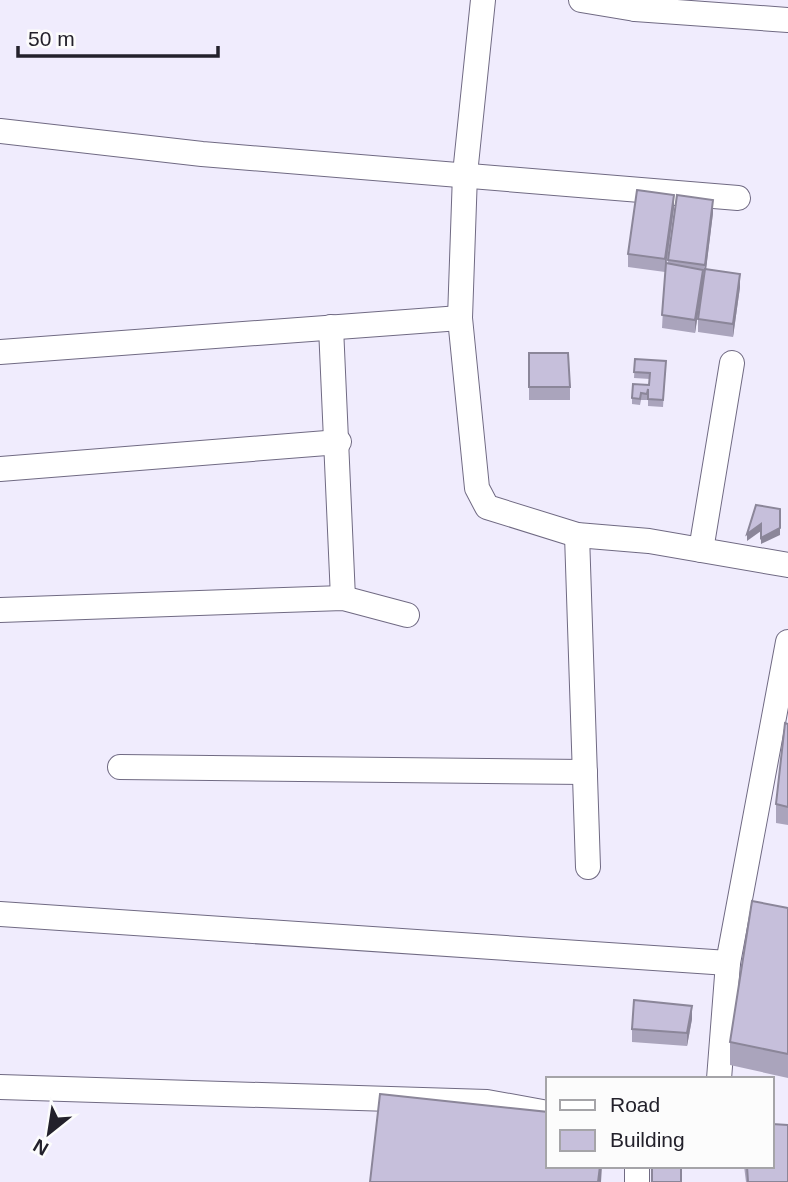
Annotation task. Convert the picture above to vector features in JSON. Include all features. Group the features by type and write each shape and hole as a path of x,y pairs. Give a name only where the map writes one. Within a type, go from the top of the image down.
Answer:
{"street":[{"path":"483,0 465,174 460,318 477,488 487,507 577,535 701,550 788,565"},
{"path":"581,0 788,20"},
{"path":"0,131 202,154 738,198"},
{"path":"0,352 460,318"},
{"path":"331,327 339,442 343,598"},
{"path":"701,550 732,363"},
{"path":"0,469 339,442"},
{"path":"577,535 588,867"},
{"path":"0,610 343,598 407,615"},
{"path":"719,1077 728,963 788,642"},
{"path":"120,767 585,772"},
{"path":"0,914 728,963"},
{"path":"0,1087 487,1102 546,1113"}],"building":[{"path":"637,190 674,195 665,259 628,254"},
{"path":"677,195 713,200 705,265 668,260"},
{"path":"666,263 703,270 695,320 662,315"},
{"path":"705,269 740,274 733,324 698,319"},
{"path":"529,353 568,353 570,387 529,387"},
{"path":"635,359 666,361 663,400 648,399 648,389 647,394 641,393 640,399 632,398 633,384 649,385 650,373 634,372"},
{"path":"756,505 780,509 780,528 761,538 761,524 747,534"},
{"path":"785,723 788,724 788,807 776,804"},
{"path":"752,901 788,908 788,1054 730,1042"},
{"path":"634,1000 692,1006 687,1033 632,1029"},
{"path":"380,1094 546,1112 546,1168 600,1168 598,1182 370,1182"},
{"path":"774,1124 788,1125 788,1182 748,1182 747,1168 774,1168"},
{"path":"652,1168 681,1168 681,1182 652,1182"}]}
